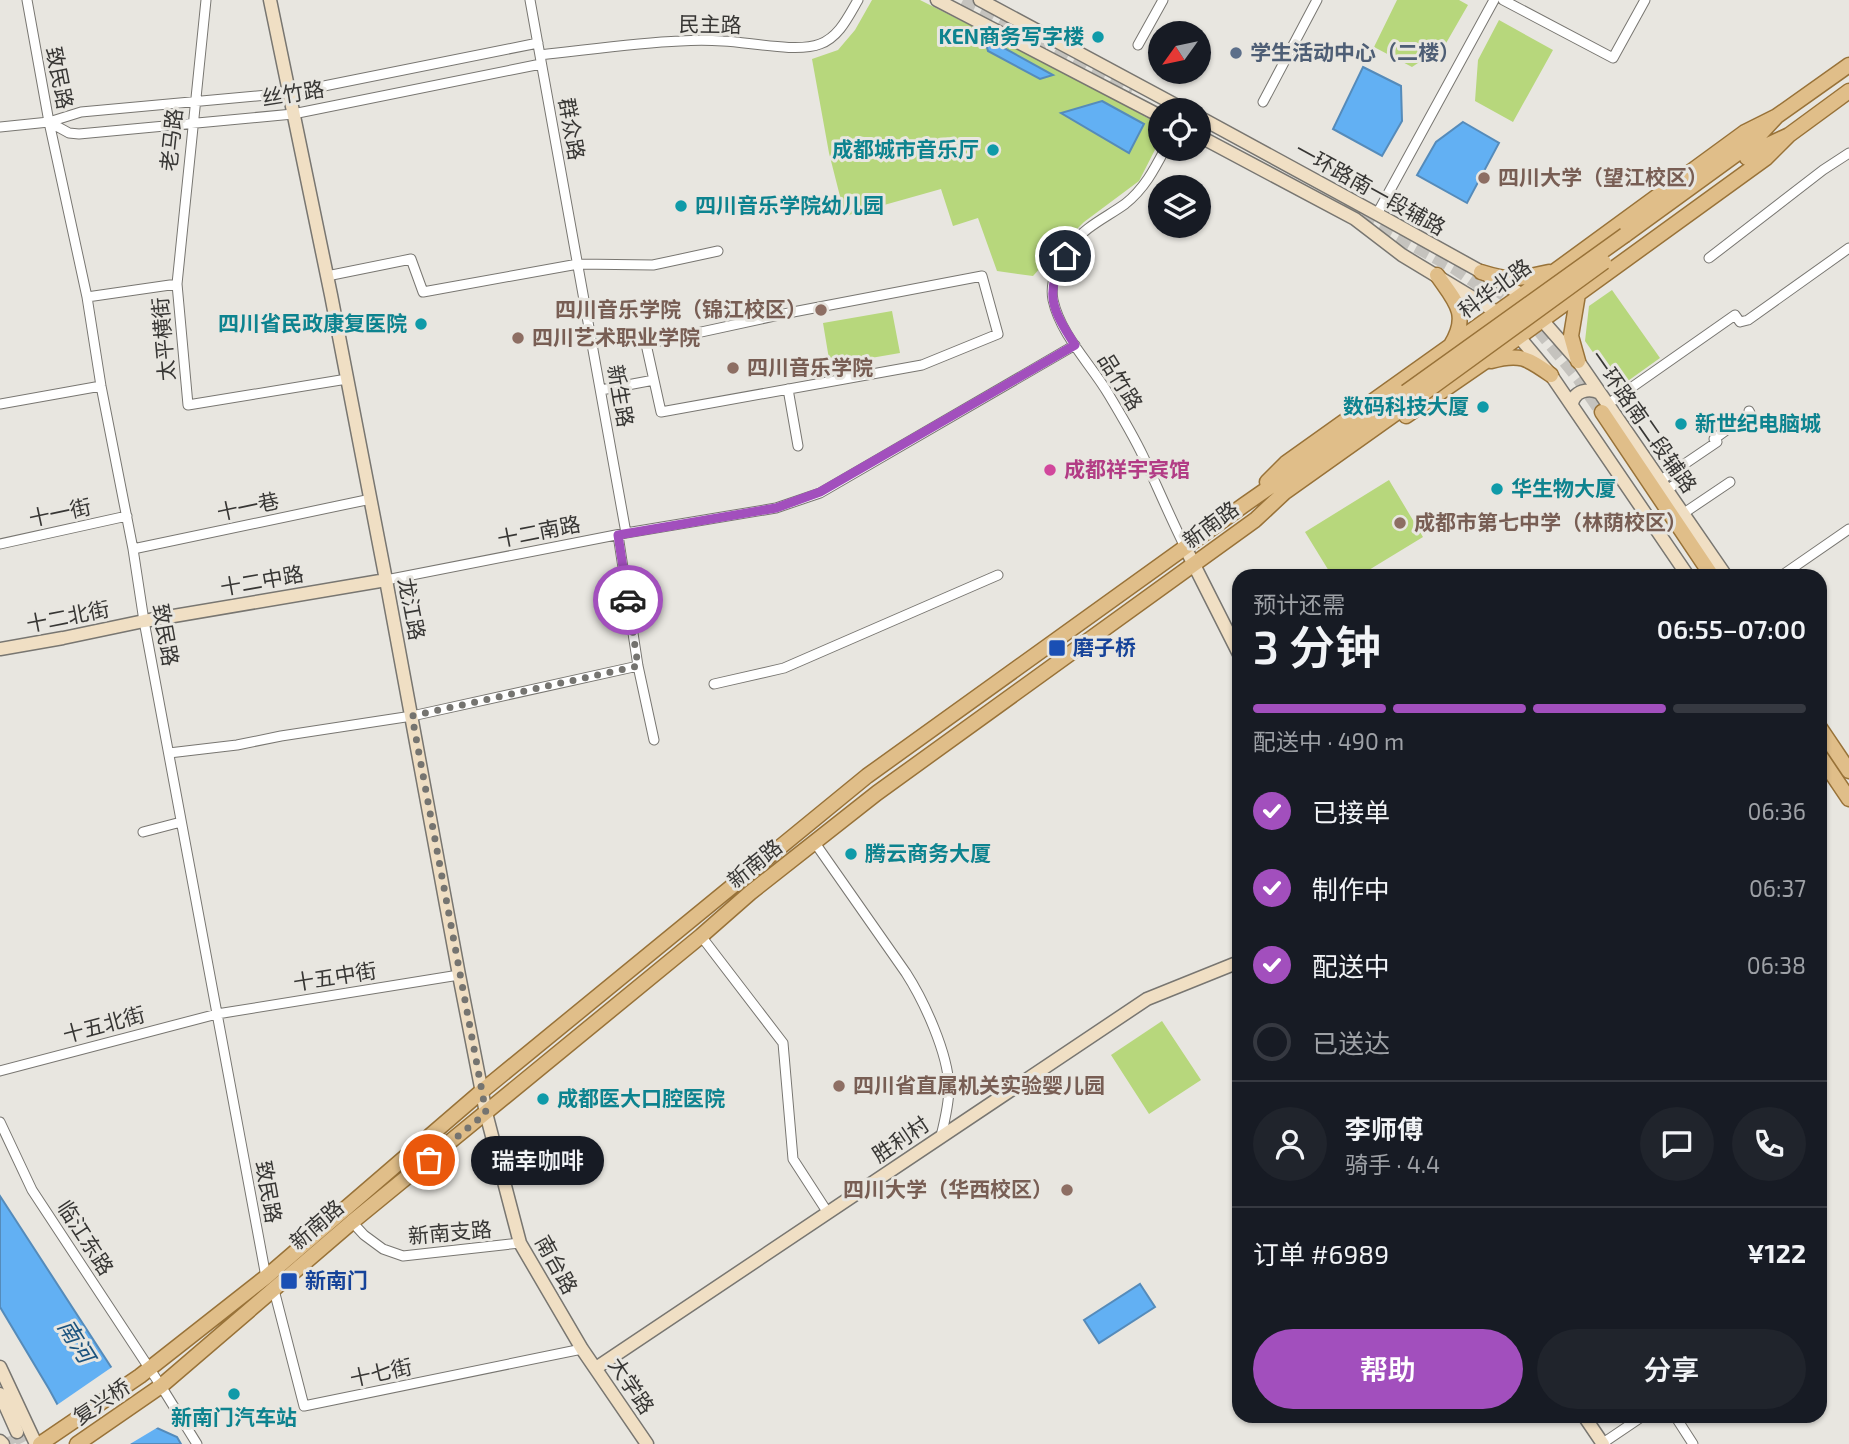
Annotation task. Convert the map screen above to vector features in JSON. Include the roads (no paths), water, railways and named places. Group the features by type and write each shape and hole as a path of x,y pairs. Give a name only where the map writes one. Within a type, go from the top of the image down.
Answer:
{"main road":[{"name":"科华北路","path":"1244,505 1286,463 1523,295 1745,132 1777,116 1849,65"},
{"name":"科华北路","path":"1255,520 1290,499 1520,337 1766,158 1790,135 1849,92"},
{"name":"科华北路","path":"1628,239 1753,142 1777,116"},
{"name":"科华北路","path":"1409,397 1628,239 1759,149 1790,135"},
{"path":"1481,272 1515,280 1557,270"},
{"path":"1437,275 1460,312 1460,327 1449,347"},
{"path":"1544,279 1541,287 1545,296 1556,303 1574,297 1571,336 1578,361"},
{"path":"1483,363 1512,355 1535,363 1551,375"},
{"path":"1420,368 1438,361 1448,368 1451,380 1439,393"},
{"name":"新南路","path":"145,1372 266,1277 482,1091 867,776 1244,505 1409,397"},
{"name":"新南路","path":"156,1390 352,1222 750,893 877,793 1255,520 1285,492 1409,397"},
{"path":"1602,410 1698,569"},
{"path":"1602,410 1707,569"},
{"path":"1827,738 1849,771"},
{"path":"1827,766 1849,799"},
{"name":"复兴桥","path":"38,1444 145,1372"},
{"name":"复兴桥","path":"77,1444 156,1390"}],"street":[{"name":"致民路","path":"27,0 49,122 87,297 101,386 266,1277"},
{"name":"老马路","path":"177,284 206,0"},
{"path":"270,0 293,114"},
{"name":"群众路","path":"530,0 578,264"},
{"name":"民主路","path":"541,59 679,41 807,47 820,44 838,32 858,0"},
{"path":"937,0 1148,110"},
{"path":"980,0 1163,98"},
{"path":"1138,45 1163,0"},
{"path":"1263,102 1317,0"},
{"path":"1377,214 1494,0"},
{"path":"1503,0 1613,58 1645,0"},
{"name":"丝竹路","path":"0,127 49,122 81,112 289,93 538,43"},
{"name":"丝竹路","path":"49,122 69,133 79,134 293,114 541,59"},
{"name":"龙江路","path":"293,114 386,580 486,1113"},
{"name":"一环路南一段辅路","path":"1211,124 1523,295"},
{"name":"一环路南一段辅路","path":"1211,142 1355,219 1402,255 1497,313"},
{"path":"1709,258 1849,153"},
{"name":"品竹路","path":"1159,161 1137,193 1082,233 1072,244 1058,268 1052,286 1053,299 1065,329 1108,393 1137,445 1185,547"},
{"path":"1602,410 1735,315 1740,321 1748,320 1849,248"},
{"path":"327,276 411,259 423,292 578,264 653,265 718,251"},
{"name":"新生路","path":"578,264 601,390 638,666 654,740"},
{"path":"982,276 998,334 922,365 788,389 661,412 646,344 793,312 982,276"},
{"name":"太平横街","path":"87,297 177,284 188,405 347,379"},
{"name":"一环路南二段辅路","path":"1523,295 1578,361 1600,393 1602,410 1669,484 1684,513 1721,569"},
{"path":"1497,313 1551,375 1683,569"},
{"name":"十二南路","path":"386,580 622,534 776,508 820,492 1075,345"},
{"path":"601,390 654,380"},
{"path":"0,404 101,386"},
{"path":"788,389 798,446"},
{"path":"1572,405 1572,400 1584,391 1592,389 1600,393"},
{"path":"1669,484 1717,442 1714,439 1750,413 1749,411"},
{"path":"1684,513 1730,482"},
{"name":"十一巷","path":"133,549 370,499"},
{"name":"十一街","path":"0,544 127,516"},
{"path":"1791,569 1849,529"},
{"path":"1185,547 1232,640"},
{"path":"714,684 785,668 998,575"},
{"name":"十二中路","path":"144,621 386,580"},
{"name":"十二北街","path":"0,649 144,621"},
{"path":"169,753 237,745 412,716 638,666"},
{"path":"143,832 181,822"},
{"path":"815,843 906,972 934,1027 948,1075 949,1090 941,1136"},
{"path":"701,936 783,1043 793,1158 828,1213"},
{"name":"胜利村","path":"596,1368 1147,999 1232,965"},
{"name":"十五中街","path":"217,1014 459,975"},
{"name":"十五北街","path":"0,1071 217,1014"},
{"name":"南台路","path":"486,1113 520,1244 582,1349"},
{"name":"临江东路","path":"0,1122 32,1190 156,1390 197,1444"},
{"name":"新南支路","path":"352,1222 383,1249 403,1256 520,1244"},
{"name":"十七街","path":"274,1290 304,1406 582,1349"},
{"name":"大学路","path":"582,1349 647,1444"},
{"path":"0,1367 13,1437"},
{"path":"0,1394 13,1437"},
{"path":"0,1415 13,1437 38,1444"},
{"path":"1589,1423 1603,1444 1633,1423"},
{"path":"1680,1423 1693,1444"}],"water":[{"path":"984,37 1053,75 1040,79 988,51"},
{"path":"1363,67 1401,86 1402,121 1382,156 1333,129"},
{"path":"1102,101 1144,124 1129,153 1061,113"},
{"path":"1463,122 1499,143 1467,203 1417,175 1436,142"},
{"name":"南河","path":"0,1196 148,1424 177,1437 181,1444 79,1444 0,1307"},
{"path":"1140,1284 1155,1307 1099,1343 1084,1320"}],"tunnel":[{"path":"963,0 1133,89"},
{"path":"1343,206 1454,267 1480,285"},
{"path":"1476,274 1518,304 1579,378 1602,412"},
{"path":"17,1432 23,1444"},
{"path":"10,1436 13,1444"}],"place":[{"name":"KEN商务写字楼","path":"1098,37"},
{"name":"学生活动中心（二楼）","path":"1236,53"},
{"name":"成都城市音乐厅","path":"993,150"},
{"name":"四川大学（望江校区）","path":"1484,178"},
{"name":"四川音乐学院幼儿园","path":"681,206"},
{"name":"四川音乐学院（锦江校区）","path":"821,310"},
{"name":"四川省民政康复医院","path":"421,324"},
{"name":"四川艺术职业学院","path":"518,338"},
{"name":"四川音乐学院","path":"733,368"},
{"name":"数码科技大厦","path":"1483,407"},
{"name":"新世纪电脑城","path":"1681,424"},
{"name":"成都祥宇宾馆","path":"1050,470"},
{"name":"华生物大厦","path":"1497,489"},
{"name":"成都市第七中学（林荫校区）","path":"1400,523"},
{"name":"磨子桥","path":"1057,648"},
{"name":"腾云商务大厦","path":"851,854"},
{"name":"四川省直属机关实验婴儿园","path":"839,1086"},
{"name":"成都医大口腔医院","path":"543,1099"},
{"name":"瑞幸咖啡","path":"429,1160"},
{"name":"四川大学（华西校区）","path":"1067,1190"},
{"name":"新南门","path":"289,1281"},
{"name":"新南门汽车站","path":"234,1394"}]}
